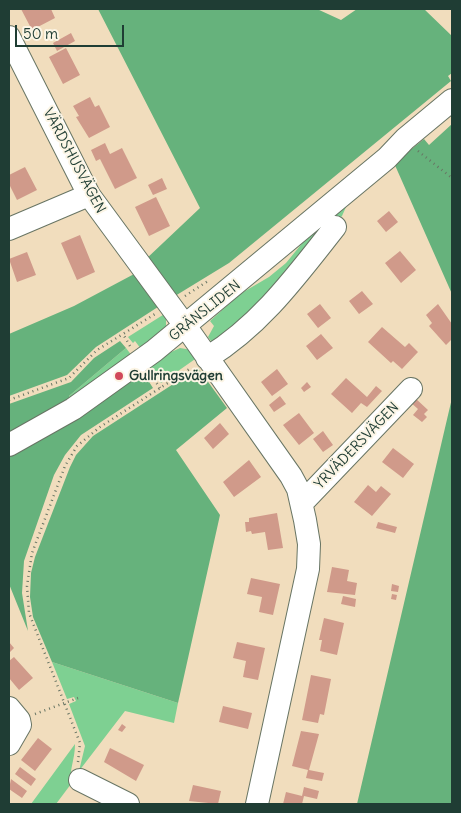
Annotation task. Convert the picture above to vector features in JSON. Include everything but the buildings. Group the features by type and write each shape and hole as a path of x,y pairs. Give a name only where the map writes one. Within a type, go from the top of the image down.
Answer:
{"street":[{"name":"VÄRDSHUSVÄGEN","path":"9,36 89,196 186,327"},
{"name":"GRÄNSLIDEN","path":"9,445 73,409 186,327 387,158 405,139 452,100"},
{"name":"GRÄNSLIDEN","path":"387,158 410,144 452,110"},
{"path":"9,229 89,196"},
{"path":"208,358 252,324 274,302 336,227"},
{"path":"186,327 291,476 302,503 309,544 308,569 257,804"},
{"name":"YRVÄDERSVÄGEN","path":"302,503 412,389"},
{"path":"9,744 19,730 14,714"},
{"path":"80,780 128,804"}],"path":[{"path":"420,145 415,150 452,178"},
{"path":"9,400 69,378 97,350 123,334"},
{"path":"80,780 76,768 80,743 32,624 27,586 29,564 36,539 65,466 77,446 90,434 208,358"},
{"path":"14,714 78,698"}],"green space":[{"path":"98,9 317,9 341,20 357,9 424,9 452,36 452,73 448,76 451,81 229,263 175,296 145,260 200,208"},
{"path":"452,124 452,294 394,163 424,139 429,145"},
{"path":"345,205 342,216 283,284 214,345 208,337 214,326 210,321 240,294 269,277 286,263 304,241"},
{"path":"136,273 161,305 96,347 67,375 9,396 9,334 74,306"},
{"path":"166,313 166,328 141,349 135,341 133,343 128,337"},
{"path":"120,341 126,348 69,396 73,403 9,437 9,404 71,382 94,358"},
{"path":"126,348 132,356 73,403 69,396"},
{"path":"180,348 192,350 198,357 161,383 147,363"},
{"path":"198,368 227,408 176,450 220,515 178,703 52,662 33,617 30,597 31,573 35,557 76,455 93,436"},
{"path":"142,371 153,388 81,435 65,455 54,475 24,561 22,593 28,631 9,584 9,456"},
{"path":"452,398 452,804 357,804"},
{"path":"52,662 178,703 174,723 125,711 79,771 85,746 69,704 76,701 74,697 67,699"},
{"path":"75,744 71,784 56,804 31,804"}],"place":[{"name":"Gullringsvägen","path":"119,376"}]}
